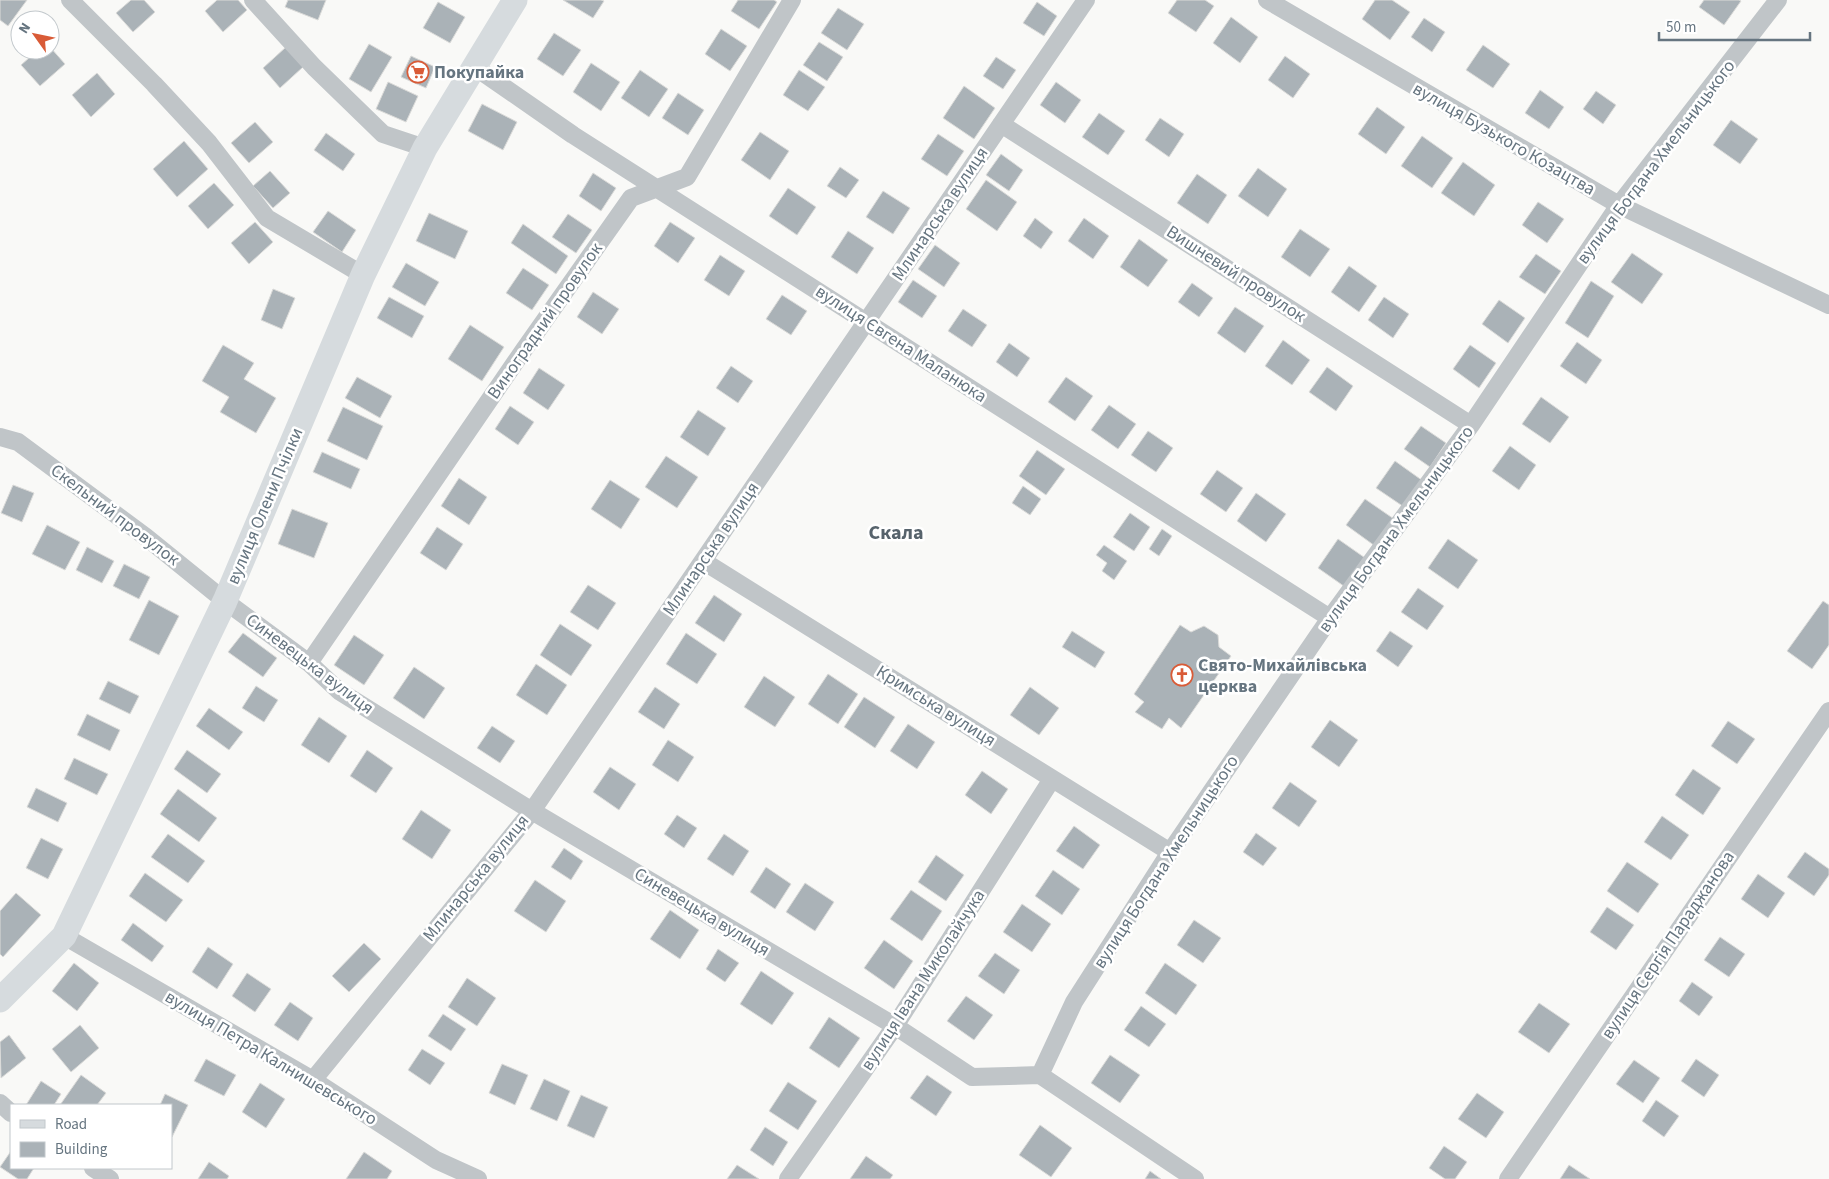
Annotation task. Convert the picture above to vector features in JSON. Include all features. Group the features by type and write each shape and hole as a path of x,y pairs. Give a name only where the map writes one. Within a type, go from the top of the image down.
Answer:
{"street":[{"path":"70,0 154,84 209,143 267,218 363,275"},
{"path":"254,0 314,67 383,134 425,148"},
{"name":"вулиця Олени Пчілки","path":"0,1000 64,936 225,601 363,275 425,148 515,0"},
{"name":"Виноградний провулок","path":"308,663 631,198 687,177 792,0"},
{"name":"Млинарська вулиця","path":"313,1080 532,810 1086,0"},
{"name":"вулиця Бузького Козацтва","path":"1267,0 1619,205 1829,305"},
{"name":"вулиця Богдана Хмельницького","path":"1040,1075 1074,1002 1170,852 1330,618 1471,425 1619,205 1778,0"},
{"name":"вулиця Євгена Маланюка","path":"475,67 573,135 1330,618"},
{"name":"Вишневий провулок","path":"1001,124 1471,425"},
{"name":"Скельний провулок","path":"0,438 18,442 146,537 225,601"},
{"name":"Кримська вулиця","path":"703,561 1170,852"},
{"name":"Синевецька вулиця","path":"225,601 308,663 339,691 532,810 895,1026 972,1077 1040,1075"},
{"name":"вулиця Сергія Параджанова","path":"1508,1179 1829,711"},
{"name":"вулиця Івана Миколайчука","path":"788,1179 895,1026 1052,779"},
{"name":"вулиця Петра Калнишевського","path":"64,936 313,1080 436,1160 478,1179"},
{"path":"1040,1075 1195,1179"},
{"path":"0,1103 10,1112"},
{"path":"94,1169 110,1179"}],"building":[{"path":"0,0 27,0 20,10 10,10 10,23 8,26 0,20"},
{"path":"131,0 144,0 155,12 133,32 116,13"},
{"path":"217,0 238,0 247,10 223,32 205,11"},
{"path":"288,0 326,0 318,20 285,7"},
{"path":"563,0 601,0 604,1 593,18"},
{"path":"738,0 774,0 777,2 759,29 731,11"},
{"path":"1177,0 1205,0 1214,6 1196,32 1168,13"},
{"path":"1375,0 1392,0 1410,12 1390,40 1362,19"},
{"path":"1704,0 1741,1 1724,25 1699,7"},
{"path":"438,2 465,17 450,43 423,28"},
{"path":"1037,2 1057,16 1044,36 1023,23"},
{"path":"838,8 864,24 847,50 821,33"},
{"path":"1231,17 1258,37 1240,63 1213,43"},
{"path":"1424,18 1445,32 1432,52 1411,37"},
{"path":"721,29 747,46 730,71 705,54"},
{"path":"554,33 581,50 563,76 537,59"},
{"path":"819,42 843,57 827,81 803,65"},
{"path":"369,44 392,57 371,92 349,79"},
{"path":"1483,45 1510,64 1493,88 1466,70"},
{"path":"286,47 303,67 280,88 263,68"},
{"name":"Покупайка","path":"411,56 435,67 426,88 401,77"},
{"path":"1285,56 1310,74 1293,98 1268,80"},
{"path":"996,57 1016,70 1003,89 983,76"},
{"path":"60,58 65,64 40,86 21,65 27,60 60,60"},
{"path":"591,63 620,82 601,111 573,92"},
{"path":"640,70 668,89 649,117 621,98"},
{"path":"799,70 825,87 808,111 783,95"},
{"path":"97,73 115,94 91,117 72,95"},
{"path":"388,82 418,96 406,122 376,109"},
{"path":"1056,82 1081,100 1065,123 1040,105"},
{"path":"964,86 995,108 974,139 943,118"},
{"path":"1540,90 1564,107 1549,129 1525,113"},
{"path":"1596,91 1616,105 1603,124 1583,109"},
{"path":"678,93 704,110 688,135 662,118"},
{"path":"482,104 517,122 503,150 468,131"},
{"path":"1377,107 1405,127 1386,154 1358,134"},
{"path":"1099,113 1125,131 1108,155 1082,137"},
{"path":"1160,118 1184,134 1169,157 1145,140"},
{"path":"1731,120 1758,139 1740,164 1713,145"},
{"path":"255,122 273,142 249,163 231,143"},
{"path":"760,132 789,151 770,180 741,160"},
{"path":"326,133 355,154 343,171 314,150"},
{"path":"938,134 964,151 947,176 921,159"},
{"path":"1422,136 1453,158 1432,188 1401,166"},
{"path":"184,141 208,169 177,197 153,169"},
{"path":"1001,154 1023,170 1009,191 986,175"},
{"path":"1463,162 1495,185 1474,216 1441,193"},
{"path":"840,167 859,180 846,198 827,186"},
{"path":"1258,168 1287,189 1268,217 1238,196"},
{"path":"270,171 290,193 273,208 253,186"},
{"path":"593,173 616,188 601,211 579,196"},
{"path":"1197,174 1227,195 1208,224 1177,203"},
{"path":"986,180 1017,202 997,231 966,209"},
{"path":"214,183 234,205 208,229 188,206"},
{"path":"788,188 816,207 797,235 769,216"},
{"path":"883,191 910,208 893,234 866,217"},
{"path":"1538,202 1564,219 1547,243 1522,225"},
{"path":"328,211 356,230 342,252 313,232"},
{"path":"429,213 468,231 455,259 416,241"},
{"path":"568,214 592,230 576,253 552,237"},
{"path":"1035,218 1053,232 1041,249 1023,236"},
{"path":"1084,218 1109,236 1093,259 1068,241"},
{"path":"255,222 273,242 249,264 231,243"},
{"path":"670,222 695,238 678,263 654,246"},
{"path":"523,224 568,256 556,274 511,243"},
{"path":"1300,229 1330,249 1310,277 1281,257"},
{"path":"848,231 874,248 857,274 831,257"},
{"path":"1139,239 1168,260 1148,287 1120,267"},
{"path":"935,245 960,263 944,287 918,269"},
{"path":"1632,253 1663,274 1642,304 1611,282"},
{"path":"1536,254 1561,271 1545,294 1519,277"},
{"path":"720,255 745,271 729,296 704,280"},
{"path":"406,263 439,282 425,306 392,287"},
{"path":"1349,266 1377,286 1359,312 1331,292"},
{"path":"523,268 549,285 532,310 506,293"},
{"path":"913,280 937,296 922,318 898,302"},
{"path":"1591,281 1614,296 1588,338 1565,323"},
{"path":"1192,283 1213,298 1199,317 1178,302"},
{"path":"273,289 295,298 282,329 261,320"},
{"path":"593,292 619,309 602,334 577,317"},
{"path":"782,295 807,311 791,335 766,319"},
{"path":"389,297 424,316 412,338 377,318"},
{"path":"1384,297 1409,314 1393,338 1368,320"},
{"path":"1499,300 1525,318 1508,343 1482,324"},
{"path":"1235,307 1264,326 1245,353 1217,333"},
{"path":"963,309 987,325 972,347 948,331"},
{"path":"470,325 504,347 482,381 448,359"},
{"path":"1283,340 1310,360 1292,385 1265,366"},
{"path":"1577,342 1602,360 1586,384 1560,366"},
{"path":"1009,343 1030,358 1017,377 996,362"},
{"path":"223,345 254,363 244,379 276,398 256,433 220,412 229,397 202,381"},
{"path":"1470,345 1496,363 1479,388 1453,369"},
{"path":"731,366 753,381 738,403 716,388"},
{"path":"1327,367 1353,386 1336,411 1309,392"},
{"path":"539,368 565,385 548,410 523,393"},
{"path":"357,377 392,396 380,418 345,398"},
{"path":"1066,377 1093,396 1075,421 1048,402"},
{"path":"1541,397 1569,417 1550,443 1522,424"},
{"path":"1109,405 1136,424 1118,449 1091,430"},
{"path":"510,406 534,422 518,445 495,429"},
{"path":"343,407 383,426 367,460 327,441"},
{"path":"698,410 726,428 708,456 680,437"},
{"path":"1421,426 1446,443 1430,467 1404,449"},
{"path":"1148,431 1173,448 1156,472 1131,455"},
{"path":"1510,446 1536,465 1519,490 1492,471"},
{"path":"1037,450 1065,469 1046,495 1019,476"},
{"path":"322,452 360,469 351,489 313,472"},
{"path":"666,456 698,477 677,508 645,487"},
{"path":"1395,461 1423,481 1404,507 1376,488"},
{"path":"1217,470 1243,488 1226,512 1200,494"},
{"path":"459,478 487,497 469,525 441,506"},
{"path":"610,480 640,499 621,529 591,509"},
{"path":"13,485 34,493 22,522 1,513"},
{"path":"1023,486 1041,499 1030,515 1012,503"},
{"path":"1256,493 1286,514 1266,542 1237,521"},
{"path":"1365,499 1394,519 1375,546 1346,525"},
{"path":"292,509 328,523 314,558 278,544"},
{"path":"1130,513 1150,527 1134,551 1113,537"},
{"path":"47,525 80,542 65,570 32,554"},
{"path":"437,527 463,544 446,570 420,553"},
{"path":"1162,529 1172,536 1159,556 1149,549"},
{"path":"1338,539 1368,560 1348,589 1318,568"},
{"path":"1448,539 1478,560 1458,589 1428,568"},
{"path":"1104,545 1127,561 1114,580 1102,571 1107,563 1096,555"},
{"path":"87,547 114,561 102,583 76,570"},
{"path":"124,564 150,577 139,599 113,586"},
{"path":"588,585 616,603 598,630 570,612"},
{"path":"1418,588 1444,606 1427,630 1401,612"},
{"path":"714,595 742,614 724,642 695,623"},
{"path":"149,600 179,616 159,655 129,640"},
{"path":"1823,601 1829,605 1829,645 1812,669 1787,651"},
{"path":"560,624 592,645 571,676 540,655"},
{"name":"Свято-Михайлівська церква","path":"1180,625 1191,632 1204,626 1218,635 1219,647 1231,656 1181,728 1169,718 1162,729 1135,712 1144,702 1134,694"},
{"path":"1072,631 1105,652 1095,668 1062,647"},
{"path":"1390,631 1413,646 1398,667 1376,651"},
{"path":"243,633 277,658 263,677 228,652"},
{"path":"686,633 717,654 697,684 666,664"},
{"path":"354,635 384,655 364,685 334,665"},
{"path":"536,664 567,685 547,715 516,695"},
{"path":"414,667 445,688 424,719 393,698"},
{"path":"828,674 858,694 838,724 808,704"},
{"path":"764,676 795,697 775,727 744,707"},
{"path":"108,681 139,696 130,714 99,699"},
{"path":"256,686 278,700 264,722 242,708"},
{"path":"655,687 680,704 664,729 638,712"},
{"path":"1030,687 1059,708 1039,735 1010,715"},
{"path":"864,697 895,717 875,748 844,727"},
{"path":"209,708 243,732 229,750 196,726"},
{"path":"87,714 120,730 110,751 77,735"},
{"path":"319,717 347,736 329,763 301,745"},
{"path":"1330,720 1358,740 1339,767 1311,747"},
{"path":"1728,721 1755,739 1737,764 1711,746"},
{"path":"908,724 935,742 917,769 890,751"},
{"path":"492,726 515,741 500,763 477,748"},
{"path":"668,740 694,757 678,782 652,765"},
{"path":"187,750 221,774 207,793 174,769"},
{"path":"367,750 393,768 376,793 350,776"},
{"path":"74,758 108,774 97,795 64,779"},
{"path":"610,767 636,784 619,810 593,792"},
{"path":"1693,769 1721,788 1703,815 1675,795"},
{"path":"982,771 1008,789 991,814 965,795"},
{"path":"1290,782 1317,801 1299,827 1272,808"},
{"path":"36,788 67,803 58,822 27,807"},
{"path":"178,789 217,818 199,842 160,814"},
{"path":"421,810 451,830 432,859 402,839"},
{"path":"677,815 697,828 684,848 664,834"},
{"path":"1662,816 1689,835 1671,860 1644,842"},
{"path":"1074,826 1100,845 1083,869 1056,851"},
{"path":"1256,833 1277,848 1263,866 1243,852"},
{"path":"168,834 205,861 188,883 151,857"},
{"path":"724,834 749,851 733,876 707,859"},
{"path":"41,838 63,849 48,879 26,868"},
{"path":"564,848 583,861 571,880 551,867"},
{"path":"1805,852 1829,869 1829,875 1814,896 1787,877"},
{"path":"936,855 964,875 946,901 918,882"},
{"path":"1627,862 1659,884 1638,913 1607,891"},
{"path":"766,867 791,884 775,909 750,892"},
{"path":"1053,870 1080,889 1062,915 1035,896"},
{"path":"145,873 183,900 166,922 129,896"},
{"path":"1758,874 1785,893 1768,918 1741,899"},
{"path":"535,880 566,901 546,932 514,911"},
{"path":"805,883 834,902 815,931 786,912"},
{"path":"911,890 942,911 922,941 890,919"},
{"path":"16,893 41,915 3,957 0,954 0,911"},
{"path":"1022,904 1051,924 1032,952 1003,932"},
{"path":"1607,907 1634,925 1616,950 1590,932"},
{"path":"670,910 699,930 680,959 650,939"},
{"path":"1194,920 1221,938 1203,963 1177,945"},
{"path":"133,923 164,946 152,962 121,940"},
{"path":"1720,937 1745,954 1729,977 1704,960"},
{"path":"884,940 913,961 894,989 864,968"},
{"path":"364,943 381,959 349,992 332,976"},
{"path":"208,947 233,964 217,989 192,972"},
{"path":"718,949 739,963 725,982 706,969"},
{"path":"995,953 1020,970 1004,994 978,976"},
{"path":"74,963 99,983 77,1011 52,991"},
{"path":"1165,963 1197,985 1176,1015 1145,993"},
{"path":"761,971 794,993 772,1025 740,1004"},
{"path":"247,973 271,989 255,1012 232,996"},
{"path":"467,978 496,998 477,1026 448,1007"},
{"path":"1692,982 1713,997 1699,1016 1679,1001"},
{"path":"966,996 993,1015 974,1040 947,1021"},
{"path":"290,1002 313,1018 298,1041 274,1025"},
{"path":"1539,1003 1570,1024 1549,1053 1518,1032"},
{"path":"1141,1006 1166,1024 1149,1047 1124,1030"},
{"path":"443,1014 466,1029 451,1051 428,1036"},
{"path":"829,1017 860,1038 839,1068 809,1048"},
{"path":"80,1025 99,1048 71,1072 52,1049"},
{"path":"9,1035 26,1058 1,1078 0,1042"},
{"path":"422,1049 445,1063 430,1085 408,1070"},
{"path":"1110,1055 1140,1075 1120,1103 1091,1083"},
{"path":"206,1059 236,1075 224,1096 194,1081"},
{"path":"1696,1059 1719,1075 1704,1097 1681,1081"},
{"path":"1634,1060 1660,1078 1643,1103 1616,1084"},
{"path":"502,1064 528,1075 515,1105 489,1093"},
{"path":"81,1075 106,1093 98,1104 61,1104"},
{"path":"927,1075 952,1092 936,1116 910,1098"},
{"path":"544,1079 570,1091 557,1121 530,1109"},
{"path":"41,1081 61,1094 55,1104 27,1104"},
{"path":"788,1082 817,1101 798,1130 769,1111"},
{"path":"260,1083 285,1099 266,1128 242,1112"},
{"path":"1477,1093 1504,1112 1486,1138 1458,1119"},
{"path":"165,1094 188,1105 172,1137 172,1104 160,1104"},
{"path":"581,1095 608,1107 594,1138 567,1126"},
{"path":"1656,1100 1679,1116 1664,1137 1642,1121"},
{"path":"1040,1125 1072,1148 1051,1177 1019,1155"},
{"path":"765,1127 788,1142 773,1166 750,1150"},
{"path":"1444,1146 1467,1162 1455,1179 1445,1179 1429,1168"},
{"path":"10,1152 10,1169 33,1169 27,1179 18,1179 0,1167"},
{"path":"364,1152 392,1171 387,1179 346,1179"},
{"path":"866,1156 893,1175 890,1179 850,1179"},
{"path":"209,1162 229,1176 227,1179 198,1179"},
{"path":"737,1165 759,1179 727,1179"},
{"path":"1569,1165 1590,1179 1560,1179"},
{"path":"1150,1171 1161,1179 1145,1179"}],"place":[{"name":"Покупайка","path":"418,72"},
{"name":"Свято-Михайлівська церква","path":"1182,675"}],"district":[{"name":"Скала","path":"896,533"}]}
